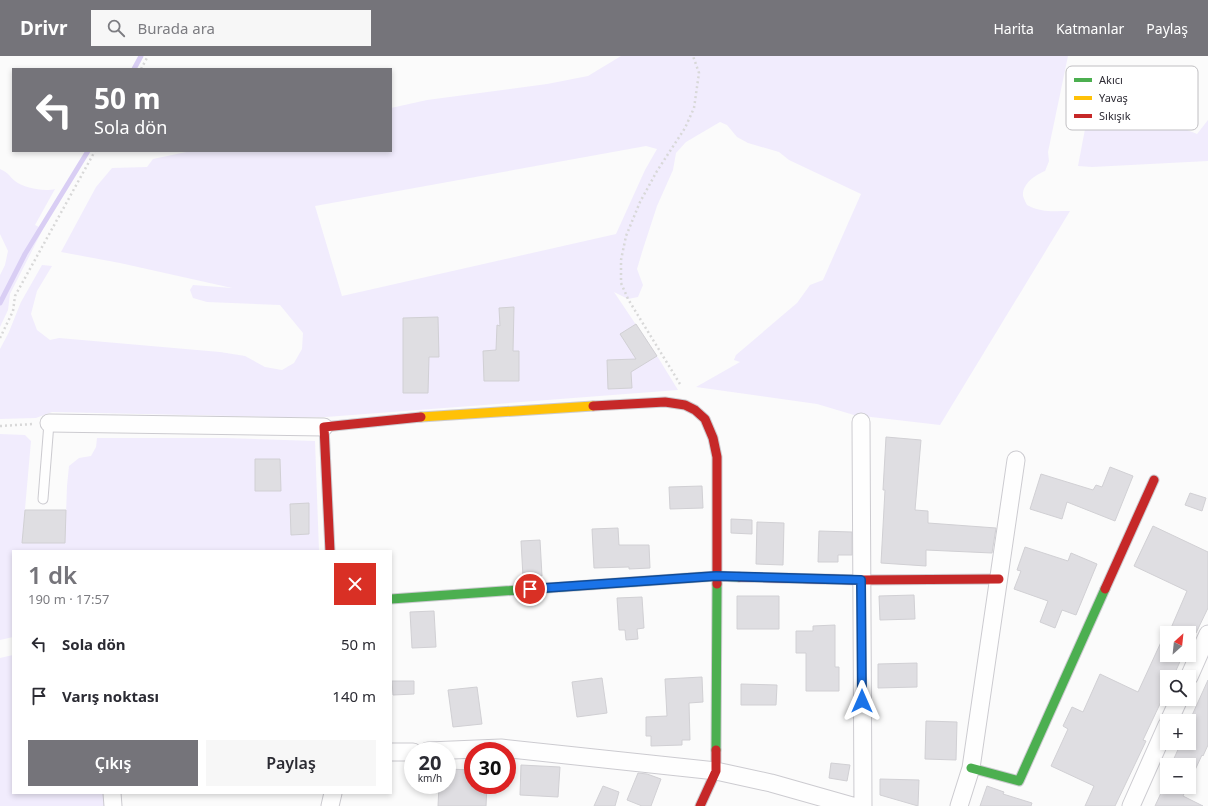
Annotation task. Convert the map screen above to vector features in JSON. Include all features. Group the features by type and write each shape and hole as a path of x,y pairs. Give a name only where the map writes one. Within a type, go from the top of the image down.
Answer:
{"street":[{"path":"48,423 324,427 416,417 665,402 679,404 696,410 707,422 714,437 717,457 716,771 700,806"},
{"path":"861,422 862,806"},
{"path":"324,427 330,550"},
{"path":"958,806 971,768 1016,460"},
{"path":"971,768 1019,781 1154,480"},
{"path":"392,599 716,576 861,580 999,579"},
{"path":"1192,670 1208,634"},
{"path":"1131,806 1160,741"},
{"path":"456,750 501,748 716,771 771,783 852,806"},
{"path":"392,752 404,752"},
{"path":"112,794 113,806"},
{"path":"330,806 333,794"}],"lane":[{"path":"43,499 48,423"}],"path":[{"path":"142,68 148,56"},
{"path":"693,56 699,73 694,108 684,128 657,170 640,202 626,236 621,260 621,283 628,299 696,410"},
{"path":"0,338 13,311 15,296 94,152"},
{"path":"0,426 48,423"}],"shaded area":[{"path":"621,56 1068,56 1048,152 1049,161 1045,171 1030,180 1027,184 1023,192 1023,196 1027,205 1032,208 1048,211 1070,211 940,425 854,415 817,404 696,387 740,362 734,360 736,355 797,303 810,285 823,280 861,194 789,160 779,152 748,143 737,137 727,125 720,122 686,142 676,153 673,170 657,206 637,269 643,285 638,297 628,299 614,292 678,390 326,417 52,412 36,418 0,419 0,349 9,332 21,302 42,265 52,266 37,291 31,314 37,330 50,340 59,338 220,352 245,356 265,367 282,370 294,363 302,349 303,333 280,305 207,302 193,298 190,290 193,285 232,288 120,263 61,252 96,187 112,168 147,167 153,159 186,152 392,152 392,108 427,100 547,84 588,76","holes":["646,146 657,149 645,170 616,234 342,296 315,206"]},
{"path":"1208,120 1208,161 1092,167 1078,166 1085,130 1187,130 1197,134"},
{"path":"0,169 24,186 40,190 55,189 35,225 43,229 10,294 8,310 0,327 0,275 5,265 8,251 0,234"},
{"path":"0,434 25,435 31,441 22,543 65,543 69,466 79,458 91,456 96,447 97,438 226,438 315,441 319,550 12,550 12,637 0,640"},
{"path":"12,655 12,794 112,794 113,806 0,806 0,658"}],"building":[{"path":"514,307 513,351 519,351 519,381 484,381 483,351 496,350 497,325 500,326 499,308"},
{"path":"438,317 439,357 429,357 428,393 403,393 403,318"},
{"path":"636,324 657,356 631,372 632,388 608,389 607,360 636,359 620,334"},
{"path":"886,437 921,440 915,510 928,511 928,523 996,528 992,553 926,550 926,566 881,563"},
{"path":"255,459 280,459 281,491 255,491"},
{"path":"1110,467 1133,476 1115,521 1067,502 1062,519 1030,509 1041,474 1093,490 1096,485 1102,487"},
{"path":"702,486 703,508 670,509 669,487"},
{"path":"1190,493 1206,498 1202,511 1185,505"},
{"path":"309,503 309,534 291,535 290,504"},
{"path":"25,510 66,510 65,543 22,543"},
{"path":"731,519 752,520 752,534 731,533"},
{"path":"757,522 784,523 783,565 756,564"},
{"path":"1153,526 1208,552 1208,608 1196,633 1196,626 1172,626 1187,591 1134,566"},
{"path":"618,528 619,545 649,545 650,568 594,568 592,529"},
{"path":"819,531 852,532 852,555 838,555 838,562 818,562"},
{"path":"540,540 542,576 523,577 521,541"},
{"path":"1025,547 1068,561 1071,553 1097,564 1076,615 1062,610 1055,628 1040,622 1048,601 1014,589 1021,571 1017,570"},
{"path":"914,595 915,619 880,620 879,596"},
{"path":"737,596 779,596 779,629 737,629"},
{"path":"642,597 644,628 637,629 638,639 626,640 625,630 619,630 617,598"},
{"path":"434,611 436,647 412,648 410,612"},
{"path":"835,625 835,667 839,667 839,691 806,691 806,653 796,653 796,631 813,631 813,626"},
{"path":"1160,644 1160,662 1180,662 1176,670 1160,670 1160,704 1143,740 1146,741 1115,806 1085,806 1094,786 1051,766 1068,729 1063,726 1072,707 1083,712 1100,674 1138,692"},
{"path":"917,663 917,687 878,688 878,664"},
{"path":"702,677 703,702 689,703 690,740 682,740 682,745 651,746 651,736 646,736 646,717 667,716 665,679"},
{"path":"602,678 607,713 577,717 572,682"},
{"path":"1208,680 1208,745 1196,768 1196,758 1174,758 1178,750 1196,750 1196,714 1193,714"},
{"path":"392,681 414,681 414,694 393,695"},
{"path":"741,684 777,685 776,705 741,705"},
{"path":"477,687 482,724 453,727 448,690"},
{"path":"926,721 957,722 956,760 925,759"},
{"path":"831,763 850,765 847,781 829,778"},
{"path":"521,765 560,767 558,797 520,795"},
{"path":"456,769 464,770 464,794 487,794 486,806 438,806 439,794 456,794"},
{"path":"638,773 647,774 661,779 651,806 642,806 627,800"},
{"path":"880,779 919,780 918,806 880,795"},
{"path":"603,786 619,792 615,806 594,806"},
{"path":"987,786 1004,792 1003,794 1032,803 1031,806 980,806"},
{"path":"1161,794 1184,794 1183,796 1203,806 1155,806"}],"waterway":[{"path":"135,68 141,56"},
{"path":"0,303 25,254 87,152"}],"traffic: fast":[{"path":"392,599 716,576 739,577"},
{"path":"716,750 717,584"},
{"path":"971,768 1019,781 1105,589"}],"traffic: slow":[{"path":"421,417 593,406"}],"traffic: jam":[{"path":"593,406 665,402 685,405 695,410 705,419 713,438 717,457 717,584"},
{"path":"330,550 324,427 421,417"},
{"path":"1105,589 1154,480"},
{"path":"739,577 861,580 999,579"},
{"path":"700,806 716,771 716,750"}],"route":[{"path":"530,589 716,576 861,580 862,701"}]}
